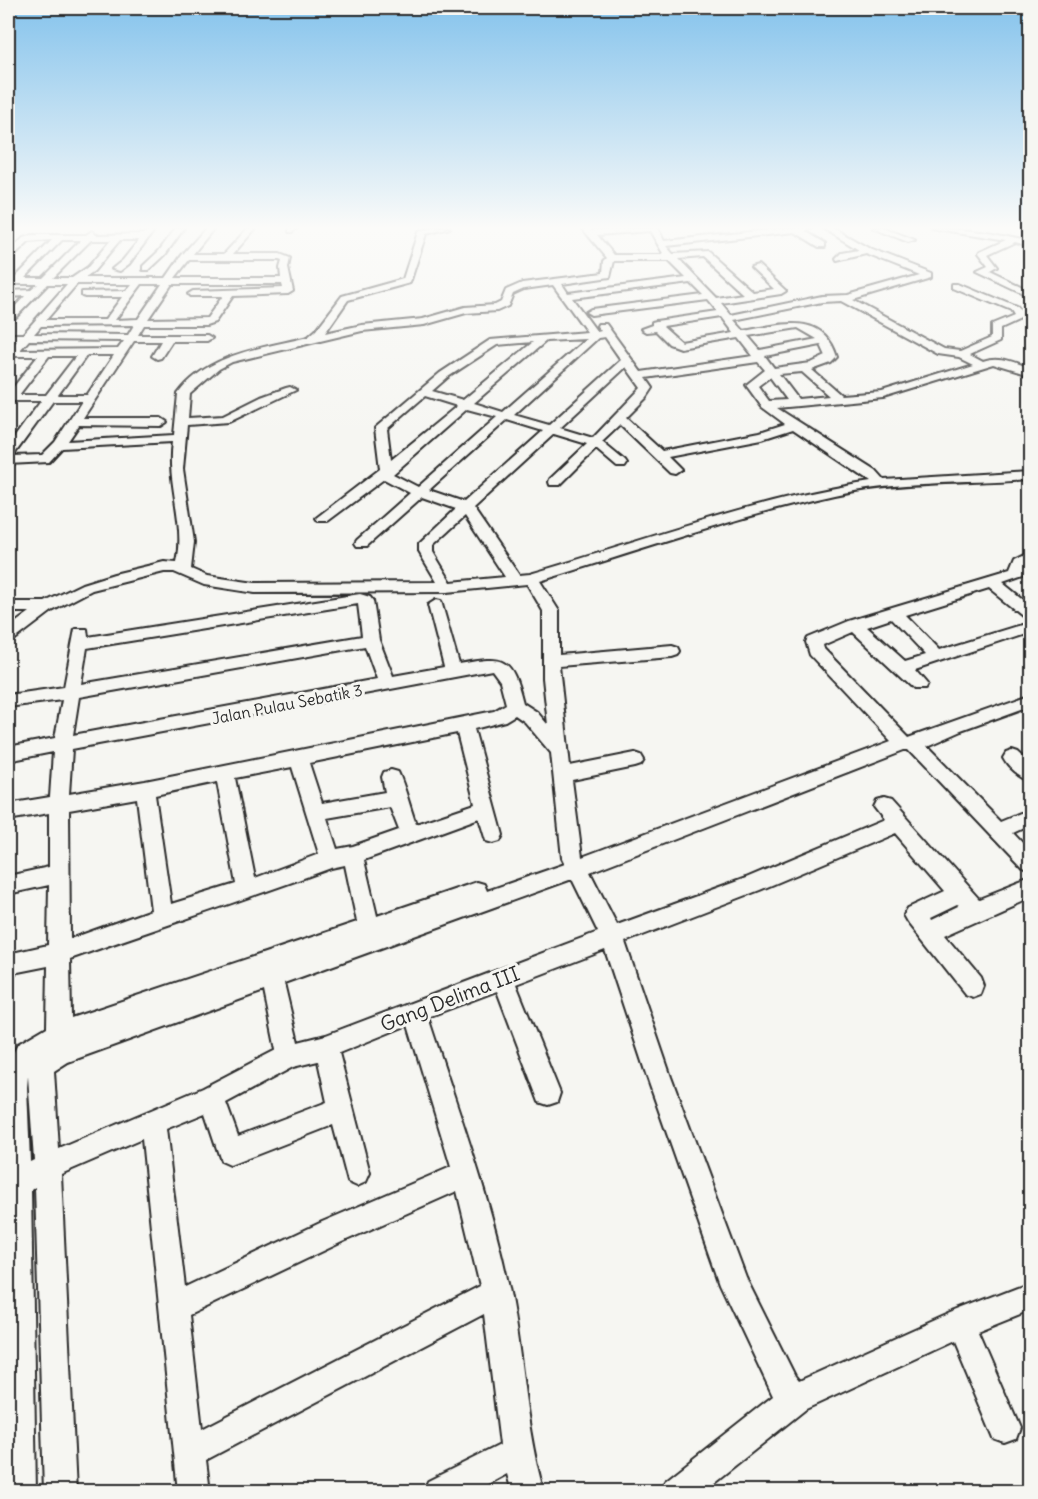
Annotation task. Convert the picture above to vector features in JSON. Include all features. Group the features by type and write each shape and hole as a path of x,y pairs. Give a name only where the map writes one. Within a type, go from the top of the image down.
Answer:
{"street":[{"path":"8,319 27,298"},
{"path":"10,353 60,298"},
{"path":"107,317 117,311 126,298"},
{"path":"8,460 45,459 59,445 158,298"},
{"path":"185,308 191,298"},
{"path":"39,322 107,317 142,321 217,298"},
{"path":"185,308 212,320 226,298"},
{"path":"314,338 343,298"},
{"path":"183,571 186,545 177,456 184,394 215,367 233,358 362,328 424,322 465,310 496,309 505,304 507,298"},
{"path":"566,298 594,335"},
{"path":"555,482 646,390 640,376 582,298"},
{"path":"591,312 640,305 726,298"},
{"path":"646,329 822,298 848,298"},
{"path":"961,354 997,338 996,328 1020,318 1014,310 984,298"},
{"path":"712,299 760,356 794,402"},
{"path":"844,299 942,352 961,354 982,364"},
{"path":"640,305 673,342 680,345 798,325 807,328 829,347 831,359 804,368 771,371 752,385 766,405 795,426 860,466 881,484"},
{"path":"49,312 94,312"},
{"path":"609,334 543,339 509,335 494,342 444,375 426,393 381,428 386,471 394,480 466,508 523,580 551,611 551,661 574,863 612,937 659,1077 734,1284 772,1366 784,1387 795,1398"},
{"path":"362,543 586,346 594,335"},
{"path":"8,337 207,338"},
{"path":"157,356 169,337"},
{"path":"323,518 386,471 543,339"},
{"path":"640,376 693,369 824,341"},
{"path":"680,345 693,369"},
{"path":"10,353 121,352"},
{"path":"9,399 46,353"},
{"path":"8,453 82,353"},
{"path":"447,586 424,546 627,360"},
{"path":"766,405 883,395 982,364 1002,362 1030,372"},
{"path":"804,368 840,399"},
{"path":"182,422 225,419 265,399 290,390"},
{"path":"426,393 594,442 621,464"},
{"path":"9,399 90,398"},
{"path":"619,418 675,470"},
{"path":"73,422 161,422"},
{"path":"659,455 762,435 795,426"},
{"path":"59,445 180,438"},
{"path":"8,636 46,607 89,586 133,573 168,566 204,580 255,588 447,586 523,580 834,491 881,484 1030,475"},
{"path":"1030,557 1019,564 1018,574 993,584 855,625 821,638 814,642 813,646 905,741 999,830 1030,864"},
{"path":"993,584 1030,614"},
{"path":"59,1034 59,802 63,745 81,638 357,598 365,602 371,640 388,685"},
{"path":"436,605 453,671"},
{"path":"8,607 46,607"},
{"path":"894,613 936,657"},
{"path":"855,625 919,684"},
{"path":"903,668 1030,627"},
{"path":"8,701 371,640"},
{"path":"551,661 672,651"},
{"name":"Jalan Pulau Sebatik 3","path":"8,754 492,664 501,666 515,707"},
{"path":"20,1491 13,1406 11,1088 15,1072 25,1051 59,1034 369,929 733,810 1030,692"},
{"path":"905,741 1030,700"},
{"path":"8,812 145,789 464,725 499,716 515,707 531,717 560,752"},
{"path":"464,725 493,835"},
{"path":"298,757 330,860"},
{"path":"1012,758 1030,774"},
{"path":"563,775 635,760"},
{"path":"224,772 247,890"},
{"path":"391,777 396,798 411,835"},
{"path":"145,789 162,916"},
{"path":"315,812 396,798"},
{"path":"8,964 58,952 247,890 330,860 353,855 486,808"},
{"name":"Gang Delima III","path":"13,1186 47,1167 212,1097 289,1056 326,1047 415,1011 753,884 865,835 891,815 968,902"},
{"path":"999,830 1030,817"},
{"path":"353,855 369,929"},
{"path":"60,1491 47,1167 40,1075 45,1063 61,1053 272,978 574,863"},
{"path":"8,885 60,873"},
{"path":"973,986 915,915 1030,888"},
{"path":"272,978 289,1056"},
{"path":"503,978 548,1093"},
{"path":"415,1011 466,1174 496,1293 517,1453 528,1491"},
{"path":"326,1047 357,1173"},
{"path":"212,1097 230,1152 342,1109"},
{"path":"153,1123 194,1491"},
{"path":"174,1307 332,1232 466,1174"},
{"path":"191,1451 496,1293"},
{"path":"676,1491 795,1398 960,1323 1030,1296"},
{"path":"960,1323 1005,1428"},
{"path":"439,1491 517,1453"}]}
